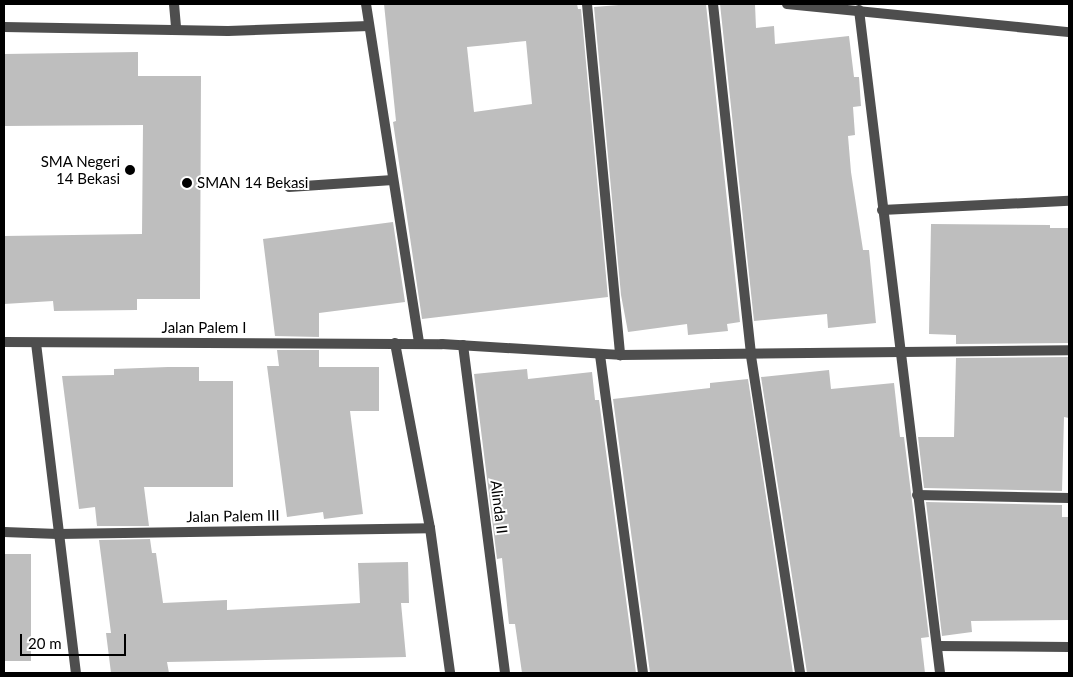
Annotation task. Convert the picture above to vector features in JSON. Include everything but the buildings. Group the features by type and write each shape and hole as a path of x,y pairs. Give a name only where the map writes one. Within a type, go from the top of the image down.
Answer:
{"street":[{"path":"174,4 176,30"},
{"path":"366,4 419,344"},
{"path":"587,4 620,355"},
{"path":"713,4 751,356 800,673"},
{"path":"787,4 1069,32"},
{"path":"859,10 899,354 940,673"},
{"path":"4,27 228,31 369,26"},
{"path":"289,187 392,180"},
{"path":"882,210 1069,201"},
{"name":"Jalan Palem I","path":"4,342 463,344 600,355 751,356 1069,350"},
{"path":"36,343 76,673"},
{"path":"395,343 430,528 450,673"},
{"name":"Alinda II","path":"463,344 505,673"},
{"path":"600,355 643,673"},
{"path":"917,495 1069,498"},
{"name":"Jalan Palem III","path":"4,532 58,534 430,528"},
{"path":"937,646 1069,647"}],"place":[{"name":"SMA Negeri 14 Bekasi","path":"130,170"},
{"name":"SMAN 14 Bekasi","path":"187,183"}]}
